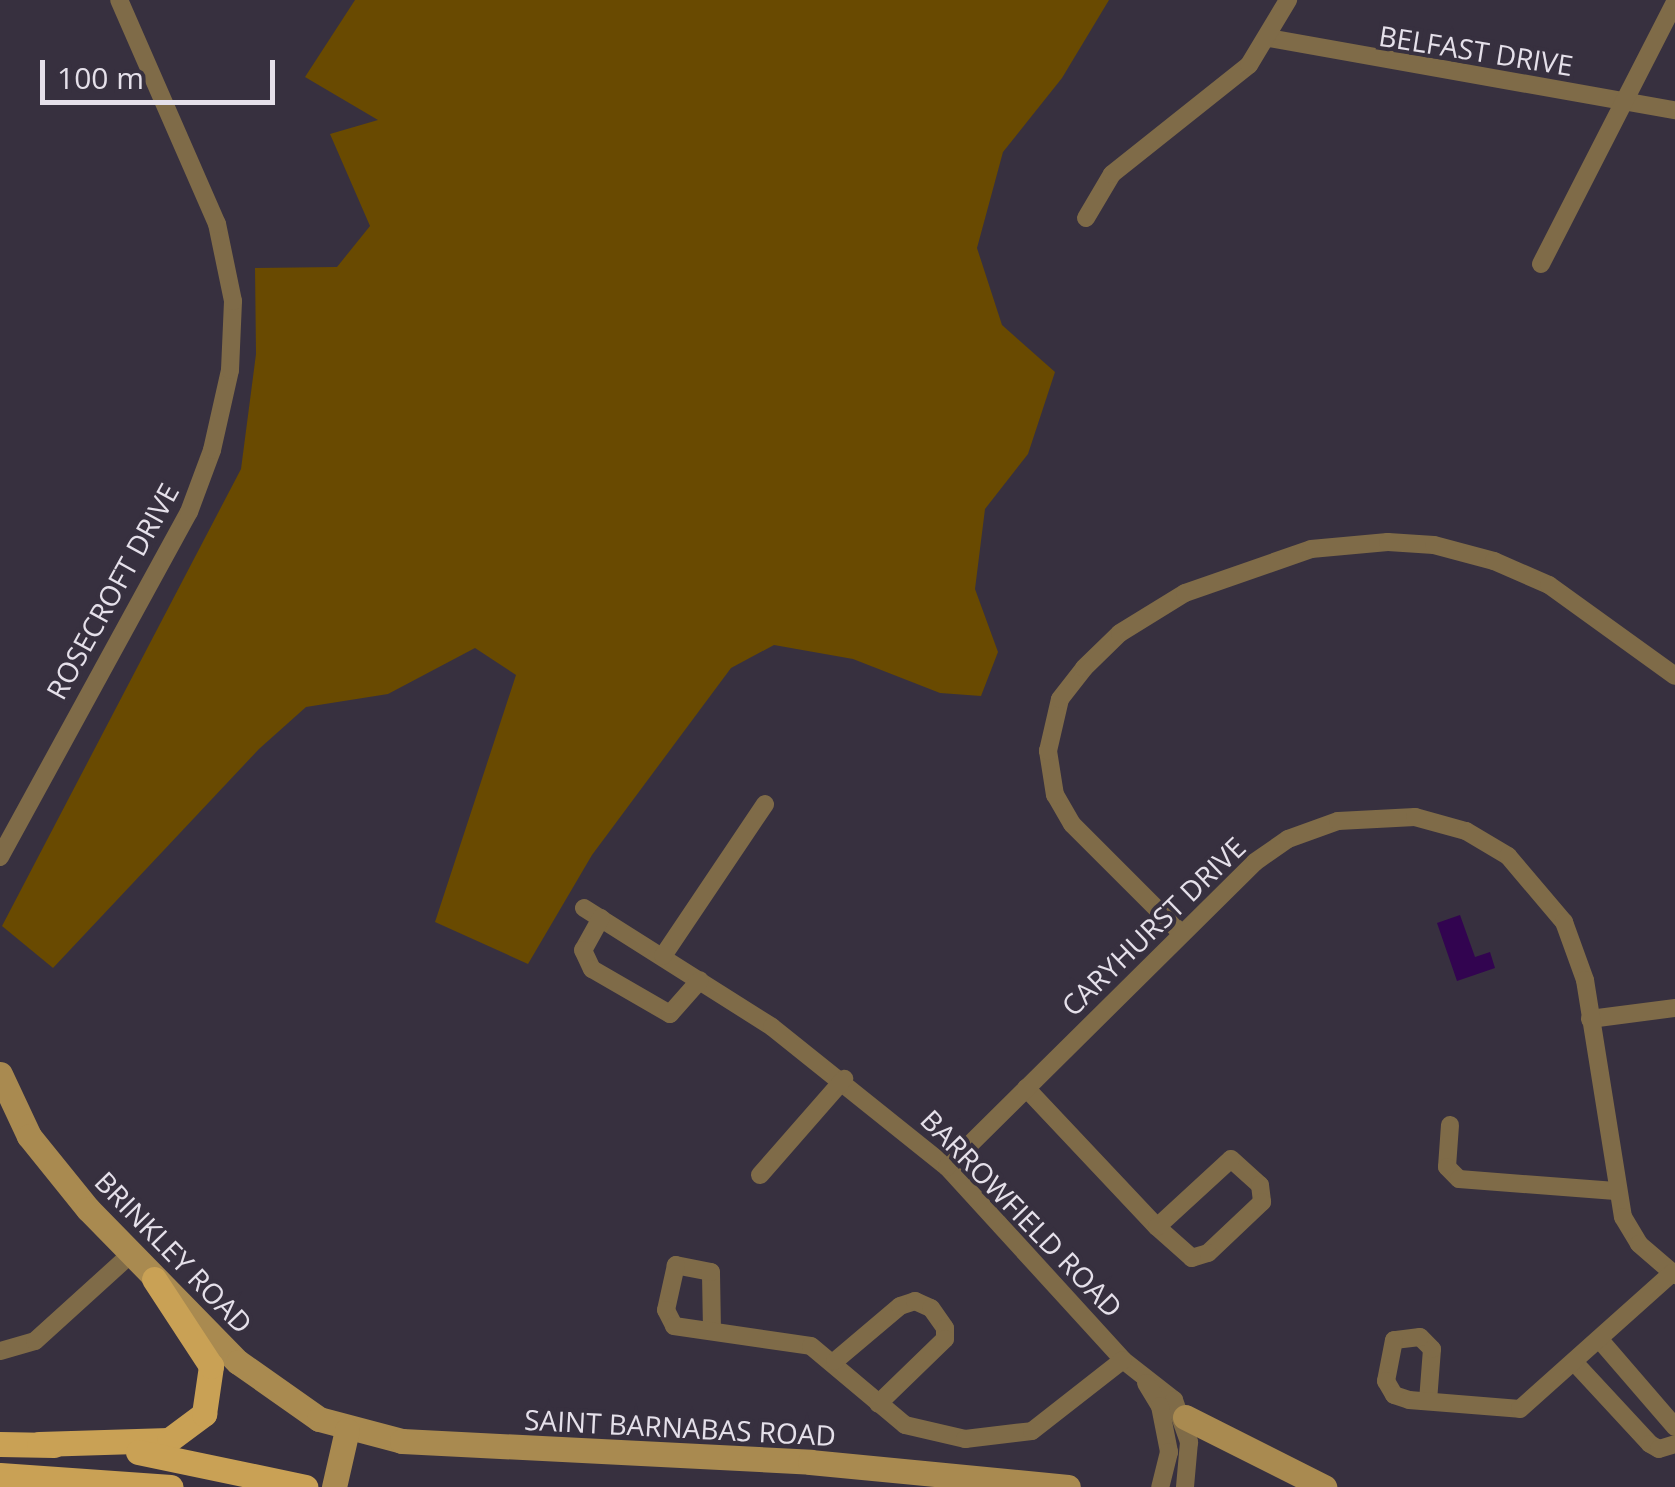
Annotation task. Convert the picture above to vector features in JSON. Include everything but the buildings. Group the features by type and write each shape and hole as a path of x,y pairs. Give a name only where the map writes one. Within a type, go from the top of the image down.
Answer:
{"main road":[{"name":"BRINKLEY ROAD","path":"0,1074 45,1158 154,1279 272,1391 347,1430"},
{"path":"0,1444 168,1440 204,1414 211,1366 154,1279"},
{"path":"1185,1417 1324,1487"},
{"path":"334,1487 347,1430"},
{"name":"SAINT BARNABAS ROAD","path":"347,1430 470,1446 810,1462 1068,1487"},
{"path":"39,1444 181,1458 304,1487"},
{"path":"795,1487 810,1462"},
{"path":"0,1475 170,1487"}],"street":[{"name":"ROSECROFT DRIVE","path":"0,857 189,512 212,450 230,370 233,301 218,224 119,0"},
{"path":"1086,218 1112,174 1240,73 1269,38 1288,0"},
{"path":"1542,264 1675,2"},
{"name":"BELFAST DRIVE","path":"1269,38 1675,110"},
{"path":"1181,933 1072,824 1056,795 1048,751 1060,699 1084,668 1120,633 1185,593 1311,549 1388,542 1434,546 1494,560 1550,585 1675,676"},
{"path":"663,956 765,804"},
{"name":"CARYHURST DRIVE","path":"948,1167 1256,862 1303,832 1372,815 1427,819 1496,848 1536,883 1578,953 1616,1191 1632,1235 1673,1274"},
{"name":"BARROWFIELD ROAD","path":"584,908 700,980 844,1079 948,1167 1123,1360 1185,1417"},
{"path":"601,918 583,950 592,969 670,1014 700,980"},
{"path":"1590,1019 1675,1008"},
{"path":"760,1175 844,1079"},
{"path":"1026,1088 1157,1226 1200,1258 1259,1208 1260,1185 1231,1159 1157,1226"},
{"path":"1450,1125 1447,1168 1460,1179 1616,1191"},
{"path":"0,1351 35,1341 130,1254"},
{"path":"712,1331 715,1282 704,1267 676,1266 669,1276 667,1318 677,1327 797,1341 835,1361 878,1404 923,1432 1010,1438 1042,1426 1123,1360"},
{"path":"1428,1401 1428,1342 1400,1336 1389,1350 1391,1394 1428,1401 1520,1409 1673,1274"},
{"path":"835,1361 900,1306 915,1301 931,1308 945,1328 945,1339 878,1404"},
{"path":"1600,1340 1675,1427"},
{"path":"1575,1363 1650,1444 1658,1449 1675,1444"},
{"name":"BARROWFIELD ROAD","path":"1140,1374 1160,1406 1169,1452 1160,1487"},
{"path":"1184,1487 1185,1417"}],"shaded area":[{"path":"355,0 1109,0 1062,78 1003,152 977,248 1002,325 1055,372 1028,454 985,509 975,589 998,652 981,696 940,693 853,659 774,645 731,668 592,855 528,964 435,922 516,675 475,648 388,694 306,707 259,749 53,968 2,926 241,469 256,354 255,268 337,267 370,226 330,134 378,120 305,77"},
{"path":"1460,915 1475,957 1490,952 1495,968 1457,981 1437,923"}]}
